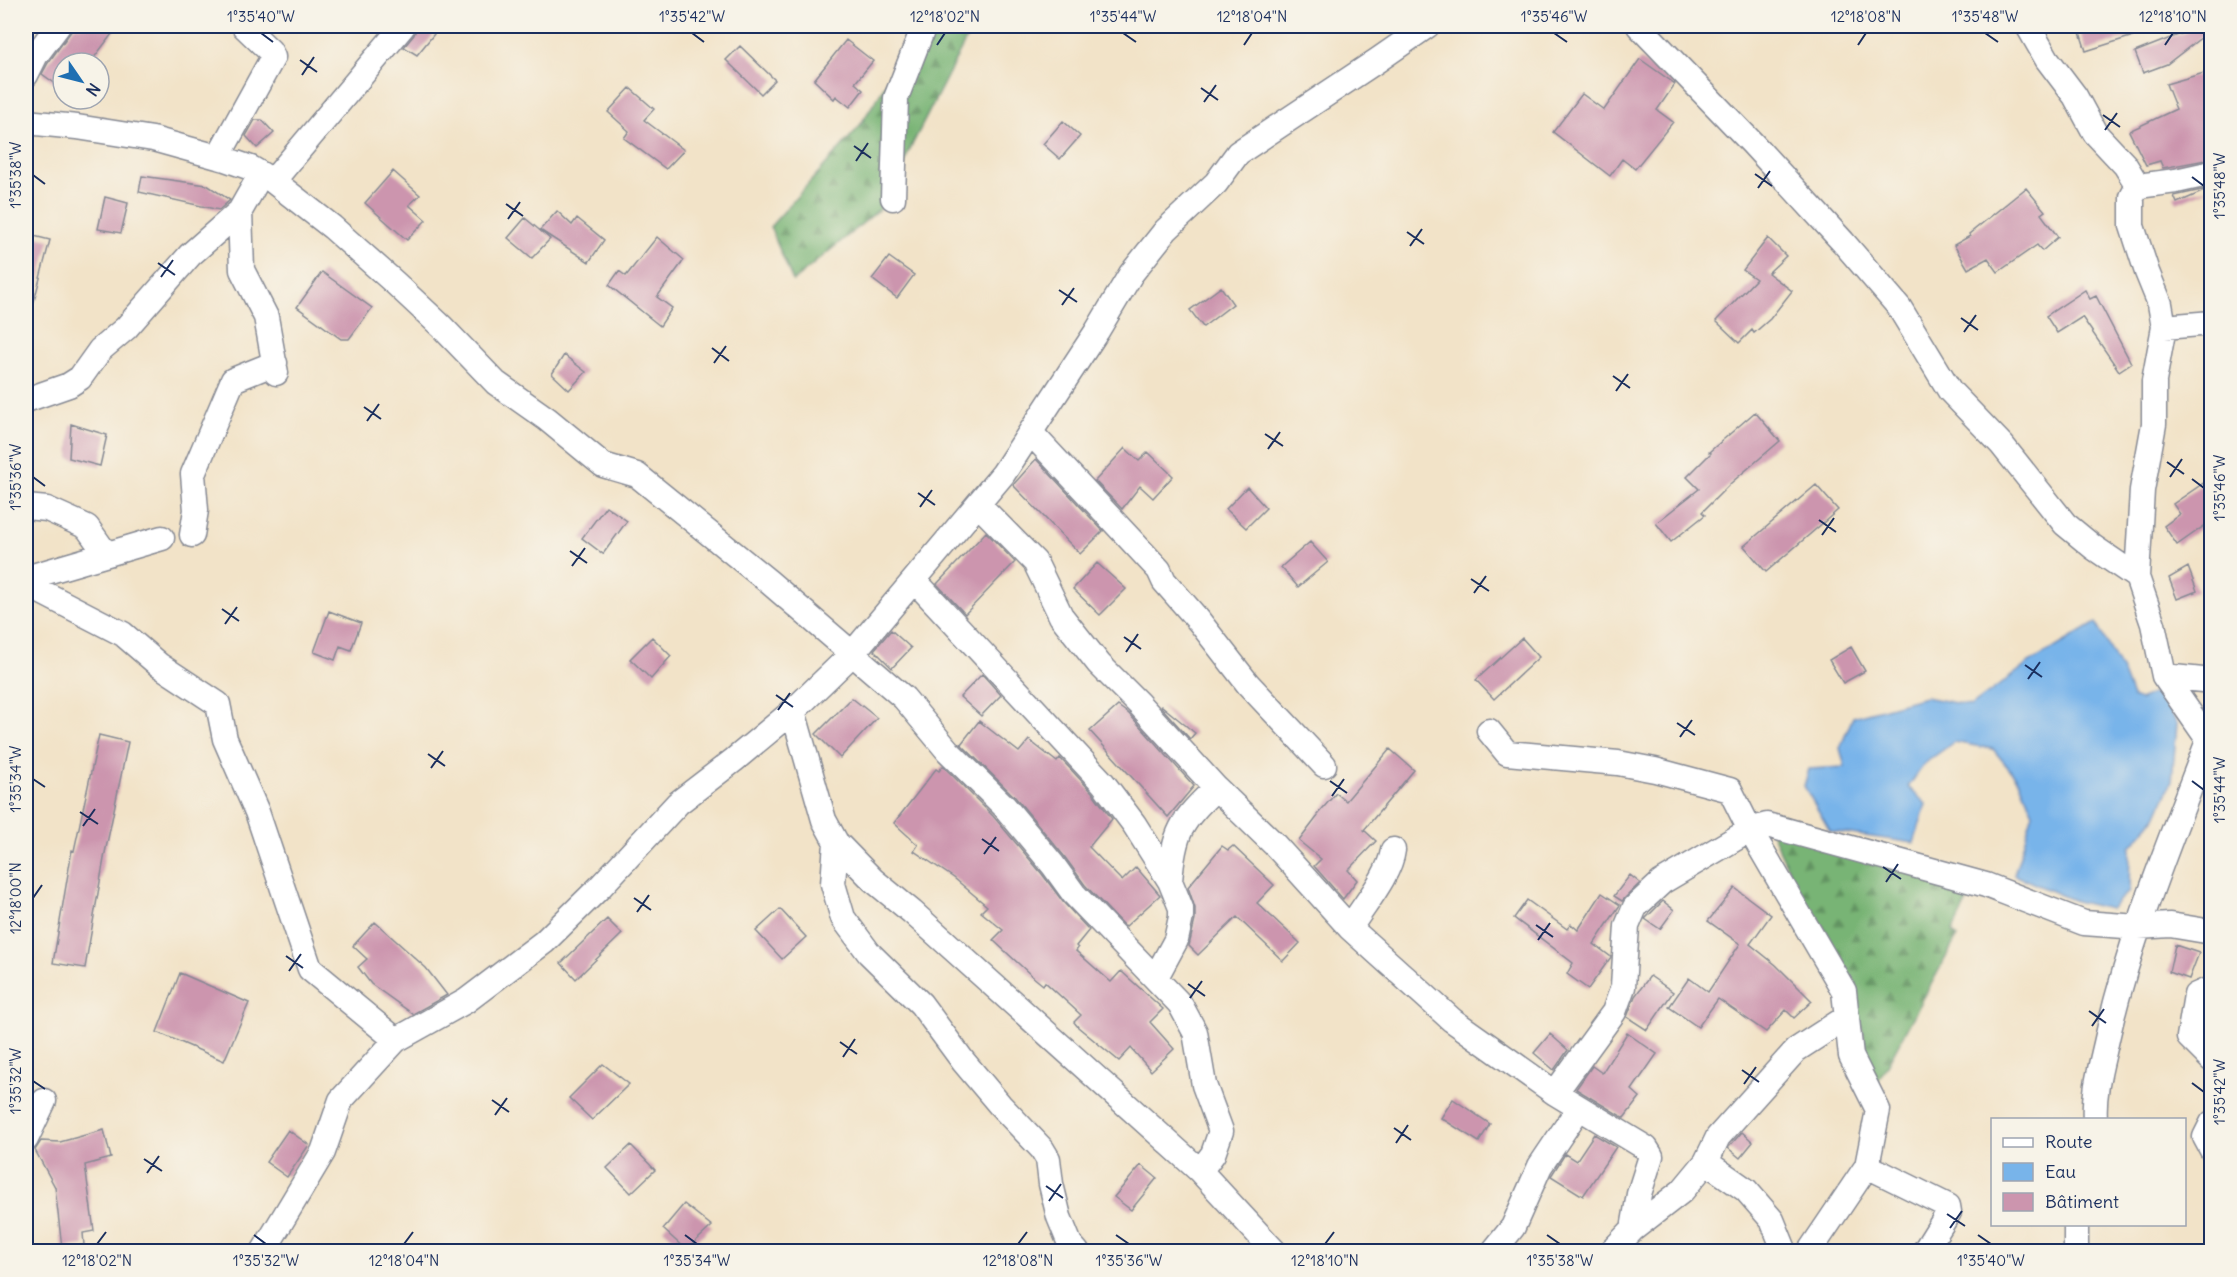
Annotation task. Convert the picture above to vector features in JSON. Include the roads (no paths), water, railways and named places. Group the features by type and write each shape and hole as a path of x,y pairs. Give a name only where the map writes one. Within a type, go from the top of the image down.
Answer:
{"street":[{"path":"26,72 58,26"},
{"path":"218,157 273,57 270,51 244,26"},
{"path":"26,400 69,385 80,378 100,350 126,328 190,255 240,211 267,177 403,26"},
{"path":"893,198 896,98 924,26"},
{"path":"263,1251 323,1152 341,1100 396,1040 466,1001 544,942 600,887 678,803 793,711 852,654 1003,474 1097,331 1131,274 1166,230 1216,183 1238,153 1427,26"},
{"path":"1639,26 1752,143 1899,307 1950,391 2002,445 2065,524 2093,548 2137,577"},
{"path":"2028,26 2047,59 2075,96 2095,133 2125,165 2138,186"},
{"path":"26,123 77,127 153,139 252,168 267,177 332,227 395,283 442,327 496,383 547,419 603,465 636,475 769,582 904,698 948,751 1004,806 1074,894 1180,1004 1195,1032 1204,1085 1221,1131 1213,1154 1200,1171"},
{"path":"2138,186 2211,173"},
{"path":"2095,1118 2094,1100 2115,1003 2138,927 2210,743 2164,675 2153,624 2137,577 2142,490 2154,424 2154,381 2164,327 2160,304 2146,272 2132,226 2132,197 2138,186"},
{"path":"192,536 196,510 193,474 232,380 275,368 266,317 242,270 240,211"},
{"path":"2164,327 2211,322"},
{"path":"1031,433 1159,570 1164,581 1199,621 1248,684 1324,765"},
{"path":"978,504 1035,562 1061,616 1099,664 1139,704 1216,789 1274,844 1350,928 1452,1020 1555,1093 1646,1148 1651,1156 1640,1194 1634,1229"},
{"path":"26,507 47,509 87,527 106,554"},
{"path":"26,578 162,538"},
{"path":"915,581 1102,783 1134,824 1170,881 1181,908 1181,917 1176,940 1156,977"},
{"path":"26,584 123,634 159,665 218,704 225,739 257,812 310,969 396,1040"},
{"path":"2164,675 2211,681"},
{"path":"793,711 824,820 836,842 873,880 912,912 1200,1171 1275,1251"},
{"path":"1489,731 1507,753 1618,763 1655,770 1730,790 1750,830 1844,991 1851,1056 1878,1110 1867,1166 1809,1251"},
{"path":"1170,881 1172,856 1178,831 1195,808 1216,789"},
{"path":"1555,1093 1614,1012 1623,987 1627,926 1635,907 1662,882 1750,830 1767,825 1986,885 2084,923 2138,927 2170,925 2211,932"},
{"path":"836,842 833,884 843,918 869,953 921,1004 963,1061 1000,1105 1042,1149 1048,1159 1059,1217 1070,1244 1077,1251"},
{"path":"1350,928 1380,880 1391,858 1392,850"},
{"path":"2211,988 2196,995 2189,1037 2211,1060"},
{"path":"1611,1251 1634,1229 1682,1191 1706,1162 1718,1137 1796,1050 1847,1017"},
{"path":"26,1139 44,1101"},
{"path":"1493,1251 1513,1227 1540,1166 1580,1108"},
{"path":"2211,1123 2205,1137 2211,1150"},
{"path":"1706,1162 1746,1190 1766,1212 1772,1220 1785,1251"},
{"path":"1867,1166 1948,1206 1949,1212 1924,1251"},
{"path":"2076,1226 2076,1251"}],"water":[{"path":"2096,623 2123,673 2132,697 2140,700 2158,691 2177,723 2172,781 2156,817 2130,847 2129,891 2110,909 2075,901 2014,875 2033,813 2020,782 1993,749 1954,742 1925,763 1908,787 1926,804 1914,843 1830,831 1804,786 1809,769 1845,767 1840,748 1853,717 1925,697 1971,706 2029,663"}]}
